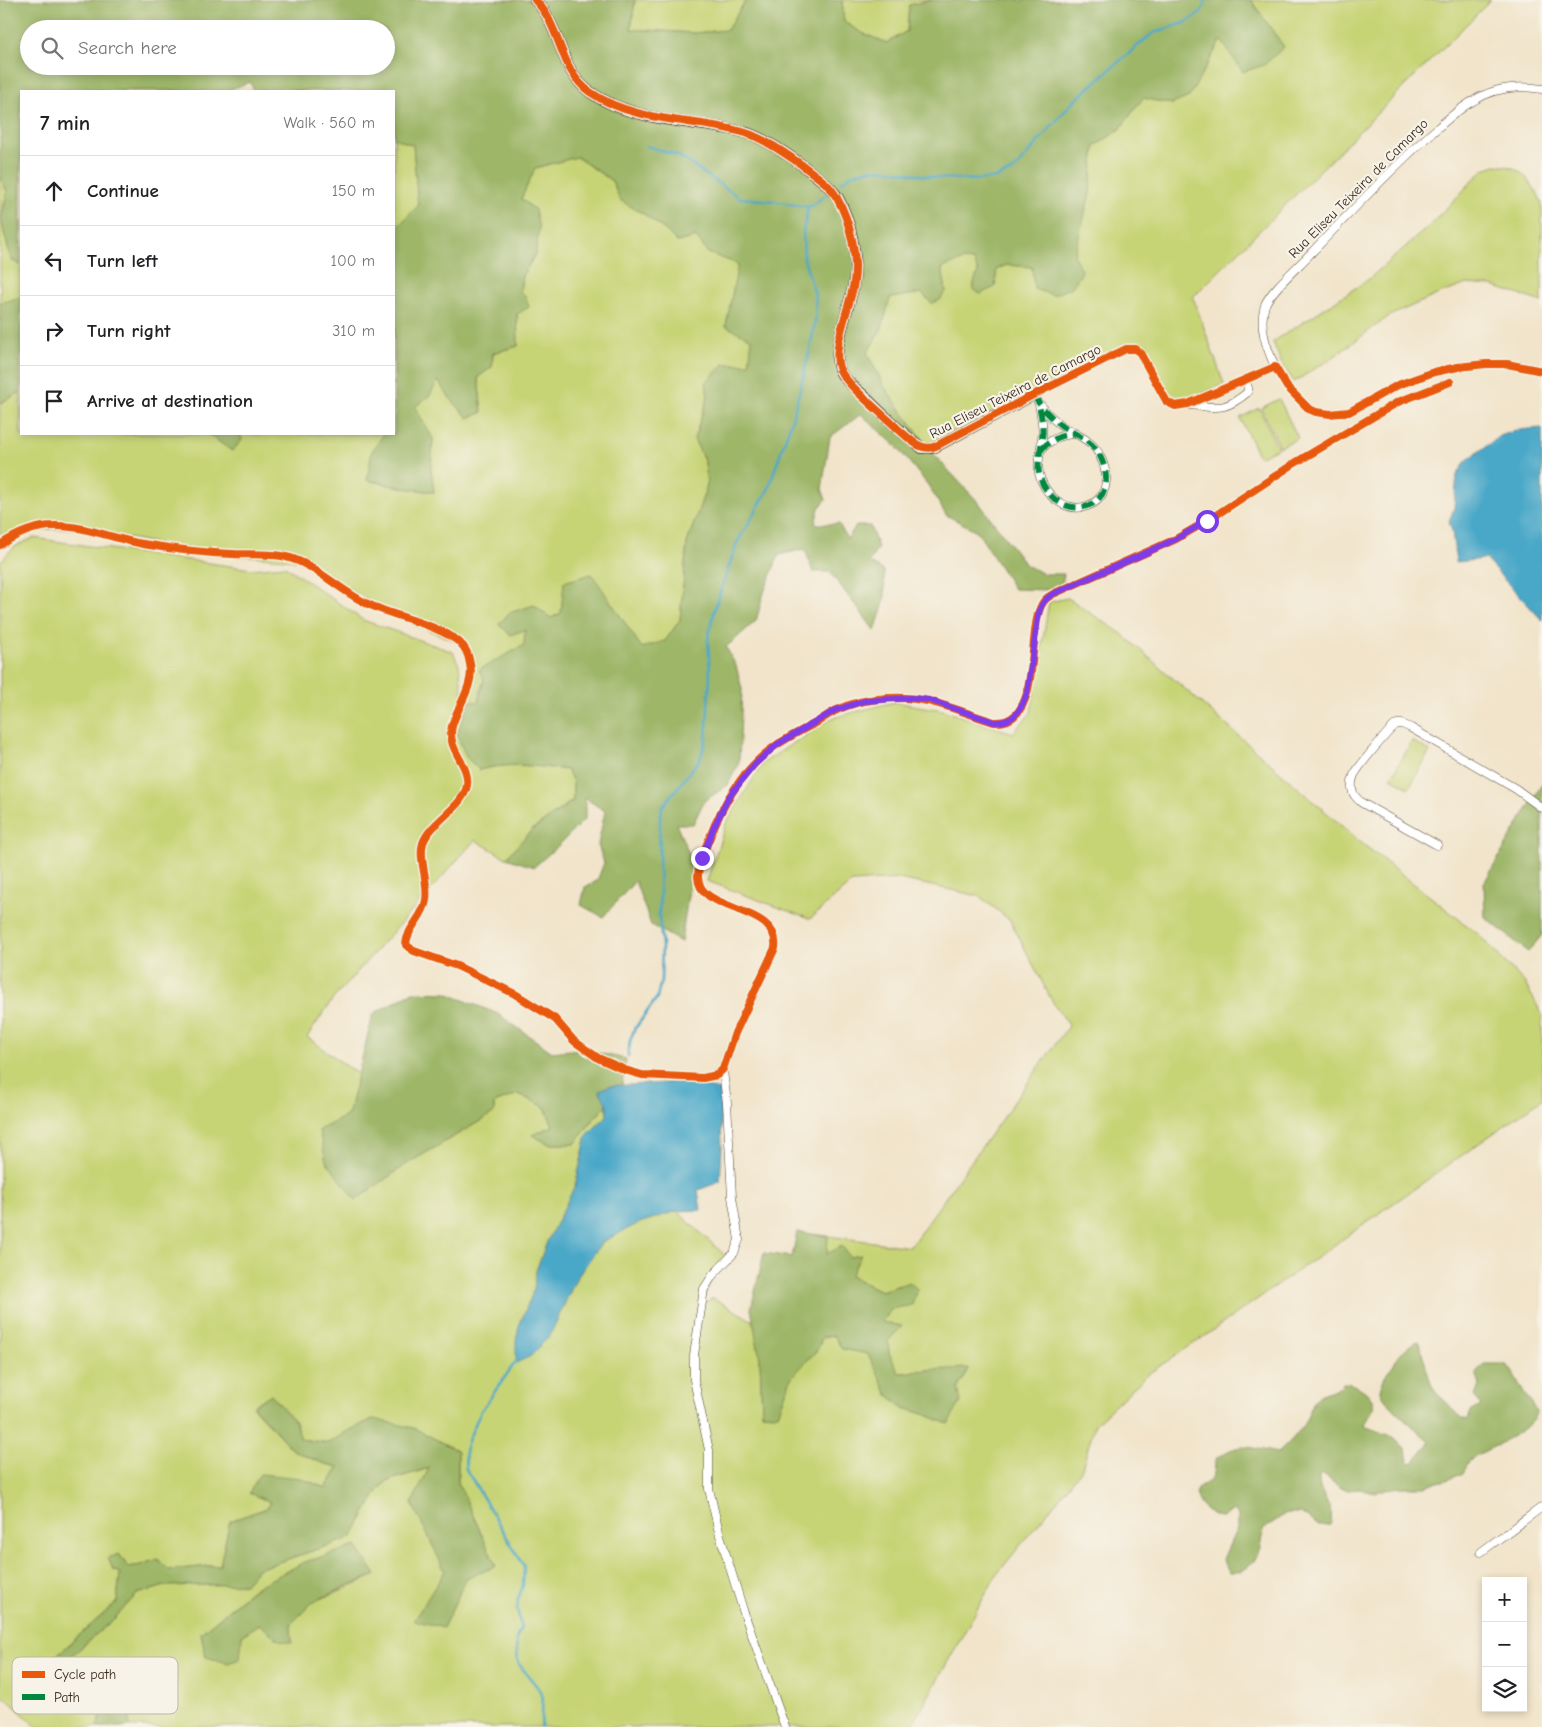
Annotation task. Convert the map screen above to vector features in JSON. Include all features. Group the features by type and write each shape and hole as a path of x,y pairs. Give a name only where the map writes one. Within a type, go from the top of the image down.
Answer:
{"street":[{"name":"Rua Eliseu Teixeira de Camargo","path":"535,0 550,21 564,57 576,77 591,93 627,110 685,123 748,133 791,158 826,183 838,198 853,240 855,265 853,289 839,343 838,368 848,381 922,448 932,448 1036,400 1123,350 1138,351 1167,402 1175,406 1188,404"},
{"name":"Rua Eliseu Teixeira de Camargo","path":"1542,89 1515,88 1500,90 1472,101 1449,118 1406,156 1267,299 1262,321 1263,334 1275,367 1287,387 1309,409 1316,412 1345,413 1358,408 1398,385 1434,372 1458,367 1507,364 1542,370"},
{"path":"1188,404 1275,367"},
{"path":"1188,404 1220,408 1235,403 1248,392 1245,380"},
{"path":"785,1727 744,1613 719,1532 709,1489 709,1450 694,1380 694,1355 704,1288 713,1275 734,1253 739,1240 732,1197 727,1103 723,1071 736,1033 775,948 775,938 770,930 751,914 722,903 707,894 699,884 698,876 708,842 728,798 760,759 778,744 836,710 864,701 910,698 929,700 994,722 1008,722 1023,703 1027,694 1040,606 1044,599 1176,539 1207,521 1295,463 1398,402 1450,382"},
{"path":"1036,400 1063,426 1094,446 1100,455 1107,478 1104,492 1086,508 1079,509 1065,505 1047,490 1039,474 1043,430 1036,400"},
{"path":"1040,452 1045,446 1064,435 1078,434"},
{"path":"0,545 32,530 53,526 75,528 141,544 208,553 284,556 304,564 367,604 393,615 428,626 460,643 468,656 471,666 470,678 452,727 451,737 455,752 465,768 467,784 459,802 441,818 424,843 422,856 428,886 426,903 409,933 406,945 414,952 457,966 515,994 555,1019 574,1041 590,1053 625,1070 642,1075 703,1078 718,1076 723,1071"},
{"path":"1437,845 1362,803 1355,797 1353,792 1354,776 1396,724 1402,724 1411,728 1529,797 1542,808"},
{"path":"1481,1552 1542,1507"}],"green space":[{"path":"0,0 635,0 631,29 693,33 727,30 746,0 842,0 844,22 864,34 887,43 907,31 909,5 932,0 1251,0 1284,47 1264,65 1243,72 1221,40 1189,97 1172,104 1143,98 1119,130 1095,146 1090,193 1074,256 1082,272 1072,287 1053,295 1034,289 1032,267 1007,265 997,269 995,287 980,294 972,288 978,272 974,261 963,260 942,268 946,291 940,300 932,303 921,293 890,298 882,328 867,353 885,388 935,456 979,503 1026,565 1044,574 1064,574 1062,584 1048,590 1014,589 977,531 946,515 928,485 897,447 861,414 830,437 822,489 826,500 819,508 815,524 839,524 847,539 856,526 870,526 878,548 869,562 884,571 885,599 875,631 830,572 813,572 805,549 779,555 764,592 756,621 726,647 736,666 742,689 739,762 728,785 704,801 693,824 676,824 693,863 681,942 651,925 635,881 603,917 581,905 585,887 597,881 604,863 598,845 605,811 585,798 585,819 534,867 506,858 532,830 573,801 573,782 567,770 512,765 479,770 466,757 457,734 469,701 478,702 484,680 479,670 524,645 525,630 510,635 499,624 509,613 534,605 551,618 561,613 564,582 592,574 642,648 665,641 680,620 687,543 707,486 705,462 694,439 708,397 706,382 724,364 749,364 752,339 726,326 738,264 708,253 696,237 677,242 644,214 620,200 612,181 577,157 535,168 521,199 535,210 539,228 536,253 522,276 520,291 526,298 529,307 517,314 518,346 493,353 492,367 478,377 482,413 468,418 449,397 438,381 430,395 415,407 433,439 431,469 434,492 403,488 367,480 372,451 383,435 395,435 395,229 418,206 413,145 395,138 395,90 254,90 250,82 229,90 20,90 20,264 11,260 1,220 7,192 0,174"},
{"path":"635,0 746,0 727,30 693,33 631,29"},
{"path":"842,0 932,0 909,5 907,31 887,43 864,34 844,22"},
{"path":"1251,0 1491,0 1193,297 1224,384 1185,402 1173,401 1165,393 1141,346 1131,343 927,445 885,388 867,353 882,328 890,298 921,293 932,303 946,291 942,268 963,260 974,261 978,272 997,269 1007,265 1032,267 1034,289 1053,295 1074,256 1090,193 1095,146 1119,130 1143,98 1172,104 1189,97 1221,40 1284,47"},
{"path":"395,138 413,145 418,206 395,229"},
{"path":"576,157 612,181 620,200 644,214 677,242 696,237 708,253 739,264 726,326 753,339 749,365 724,364 706,382 708,397 694,439 705,462 707,486 687,543 680,620 665,641 642,648 561,613 551,618 534,605 526,630 524,645 496,666 484,681 479,701 477,725 479,770 512,765 567,770 573,782 573,800 532,830 506,858 475,840 333,999 307,1037 359,1075 348,1115 356,1199 405,1165 494,1113 494,1103 518,1094 545,1107 553,1126 532,1135 549,1144 575,1144 591,1122 607,1105 607,1116 587,1135 575,1186 547,1242 536,1271 534,1290 519,1327 516,1342 550,1335 576,1279 602,1242 639,1223 677,1211 729,1259 713,1275 702,1304 713,1298 755,1322 760,1359 762,1413 778,1414 791,1378 822,1337 835,1336 842,1349 868,1353 874,1365 904,1408 948,1424 958,1388 969,1369 928,1370 899,1374 889,1353 888,1341 881,1322 891,1309 899,1285 881,1291 850,1276 850,1257 826,1254 828,1236 910,1247 1069,1025 1052,1001 1010,920 979,896 899,879 852,882 810,919 707,881 726,823 763,763 832,718 894,702 942,710 1013,733 1031,713 1049,602 1068,598 1122,634 1359,841 1478,934 1524,982 1542,1014 1542,1099 1148,1374 1095,1424 1081,1471 997,1574 911,1727 130,1727 116,1714 178,1714 178,1657 70,1657 113,1620 137,1594 165,1586 245,1584 257,1569 351,1538 378,1491 387,1481 430,1468 412,1503 446,1571 443,1628 466,1579 495,1566 458,1482 458,1451 373,1419 346,1432 329,1443 301,1439 295,1422 253,1407 293,1450 322,1463 339,1467 326,1488 300,1478 249,1493 270,1501 267,1508 230,1521 220,1565 169,1570 158,1559 128,1567 119,1554 120,1573 117,1602 55,1657 12,1657 12,1704 0,1693 0,562 14,547 33,538 251,569 285,566 363,620 453,652 459,665 463,697 471,666 460,643 393,615 297,560 209,553 75,528 32,530 0,545 0,403 20,393 20,435 209,435 232,451 242,440 240,435 384,435 367,480 403,488 434,492 431,469 433,439 414,406 430,395 438,380 449,397 482,413 478,377 492,367 493,353 518,346 517,313 526,298 520,291 522,276 536,253 535,210 521,199 535,168","holes":["376,1575 313,1602 291,1624 279,1640 260,1624 206,1657 201,1633 257,1586"]},
{"path":"1496,165 1518,170 1534,188 1542,203 1542,302 1492,286 1467,284 1389,316 1332,358 1294,382 1281,362 1273,342 1369,279 1429,226 1484,169"},
{"path":"0,174 7,192 1,220 11,260 20,264 20,297 0,303"},
{"path":"20,297 20,393 0,403 0,303"},
{"path":"1279,399 1298,438 1280,447 1261,408"},
{"path":"1259,408 1278,448 1259,457 1240,418"},
{"path":"209,435 240,435 242,440 232,451"},
{"path":"1412,741 1430,751 1409,788 1391,778"},
{"path":"1542,784 1542,935 1528,952 1485,917 1484,883"},
{"path":"413,992 446,993 498,1014 552,1052 580,1049 626,1059 622,1085 609,1086 607,1105 591,1122 575,1144 549,1144 532,1135 553,1126 545,1107 518,1094 494,1103 494,1113 405,1165 356,1200 326,1161 319,1130 348,1115 373,1014"},
{"path":"797,1232 828,1236 827,1254 842,1246 850,1257 861,1255 850,1276 881,1291 910,1282 917,1289 912,1305 891,1309 882,1322 902,1326 888,1341 889,1353 899,1373 969,1368 958,1388 961,1402 948,1424 904,1408 888,1395 868,1354 842,1349 834,1336 822,1337 818,1349 791,1378 778,1414 762,1413 760,1359 751,1309 764,1253 792,1257"},
{"path":"1418,1341 1435,1391 1460,1416 1468,1420 1471,1411 1481,1406 1475,1396 1480,1386 1476,1372 1485,1364 1502,1364 1508,1366 1512,1371 1525,1395 1532,1403 1536,1413 1533,1420 1525,1428 1503,1442 1475,1456 1463,1473 1425,1487 1397,1487 1375,1492 1359,1489 1347,1490 1340,1488 1328,1477 1320,1475 1319,1485 1331,1513 1330,1525 1319,1526 1301,1513 1286,1513 1263,1530 1258,1553 1251,1564 1246,1569 1230,1573 1223,1559 1238,1526 1238,1515 1233,1510 1223,1518 1209,1513 1200,1503 1196,1493 1197,1489 1212,1478 1215,1460 1231,1450 1245,1447 1278,1453 1302,1427 1317,1398 1327,1392 1336,1390 1343,1383 1359,1387 1371,1399 1373,1409 1364,1426 1391,1436 1406,1449 1408,1462 1413,1463 1429,1441 1387,1401 1381,1390 1385,1377 1401,1354 1410,1345"},
{"path":"271,1394 295,1422 301,1439 329,1443 346,1432 373,1419 414,1428 458,1451 458,1482 496,1566 466,1579 443,1628 414,1620 445,1571 412,1503 429,1468 387,1481 378,1491 351,1538 258,1569 245,1584 165,1586 137,1594 113,1620 70,1657 55,1657 117,1602 120,1573 113,1570 108,1558 119,1554 128,1567 158,1559 169,1570 220,1565 230,1521 267,1508 270,1502 249,1493 260,1474 300,1478 326,1488 339,1467 322,1463 293,1450 253,1406"},
{"path":"356,1546 376,1575 313,1602 291,1624 292,1643 279,1640 259,1624 242,1635 240,1659 228,1663 206,1657 201,1633 258,1586 305,1562"},
{"path":"23,1714 102,1714 97,1727 37,1727"},
{"path":"102,1714 128,1714 130,1727 97,1727"}],"water":[{"path":"1542,428 1542,620 1485,559 1456,562 1449,522 1454,508 1457,475 1466,461 1500,436 1518,430"},
{"path":"683,1082 720,1090 722,1148 720,1182 698,1190 701,1210 677,1211 639,1223 602,1242 576,1279 550,1335 531,1356 516,1363 516,1342 519,1326 534,1290 536,1271 547,1242 575,1186 587,1135 607,1116 607,1105 599,1090 609,1086"}],"waterway":[{"path":"841,182 853,174 870,169 890,170 939,178 978,180 996,178 1014,170 1069,106 1102,76 1153,33 1185,23 1201,13 1206,0"},
{"path":"647,146 679,156 740,198 808,207"},
{"path":"628,1056 634,1030 657,998 661,980 662,945 659,915 659,866 662,807 700,759 706,740 710,675 708,638 716,604 737,543 768,490 793,416 810,350 816,315 815,295 804,259 803,231 808,207 828,193"},
{"path":"517,1360 481,1411 465,1451 466,1469 524,1566 523,1585 517,1609 521,1627 516,1640 518,1663 539,1689 543,1698 541,1727"}],"marked path":[{"path":"1033,395 1043,409 1065,428 1094,446 1100,456 1106,474 1105,489 1098,500 1088,506 1075,507 1062,504 1050,495 1041,480 1038,465 1043,430 1039,404"},
{"path":"1040,451 1056,438 1075,434"}],"cycle path":[{"path":"535,0 544,10 572,72 590,92 627,110 646,115 727,128 746,133 768,143 789,156 830,188 846,217 855,261 852,292 839,339 838,361 840,370 850,384 866,400 906,436 925,448 936,446 1126,349 1135,349 1140,353 1167,402 1175,406 1188,404 1275,367 1287,387 1309,409 1330,414 1349,412 1398,385 1434,372 1458,367 1507,364 1542,371"},
{"path":"0,545 33,529 47,526 65,526 154,546 210,553 286,557 307,565 368,604 428,625 459,642 468,655 471,672 468,688 454,719 451,735 452,743 465,770 467,785 465,793 460,800 433,828 423,843 422,856 427,893 426,900 422,912 409,933 406,945 414,951 457,966 515,994 555,1019 574,1041 598,1058 642,1075 703,1078 717,1075 723,1069 735,1033 775,948 773,934 766,924 711,897 702,889 698,877 702,857 715,824 737,785 756,762 778,744 832,713 843,707 869,700 888,698 916,699 929,701 994,722 1010,719 1021,708 1027,692 1038,613 1047,598 1176,539 1207,521 1295,463 1398,402 1450,382"}],"route":[{"path":"702,858 728,798 755,764 778,744 836,710 864,701 910,698 929,700 951,706 994,722 1008,722 1023,703 1027,694 1040,606 1044,599 1176,539 1207,521"}]}
